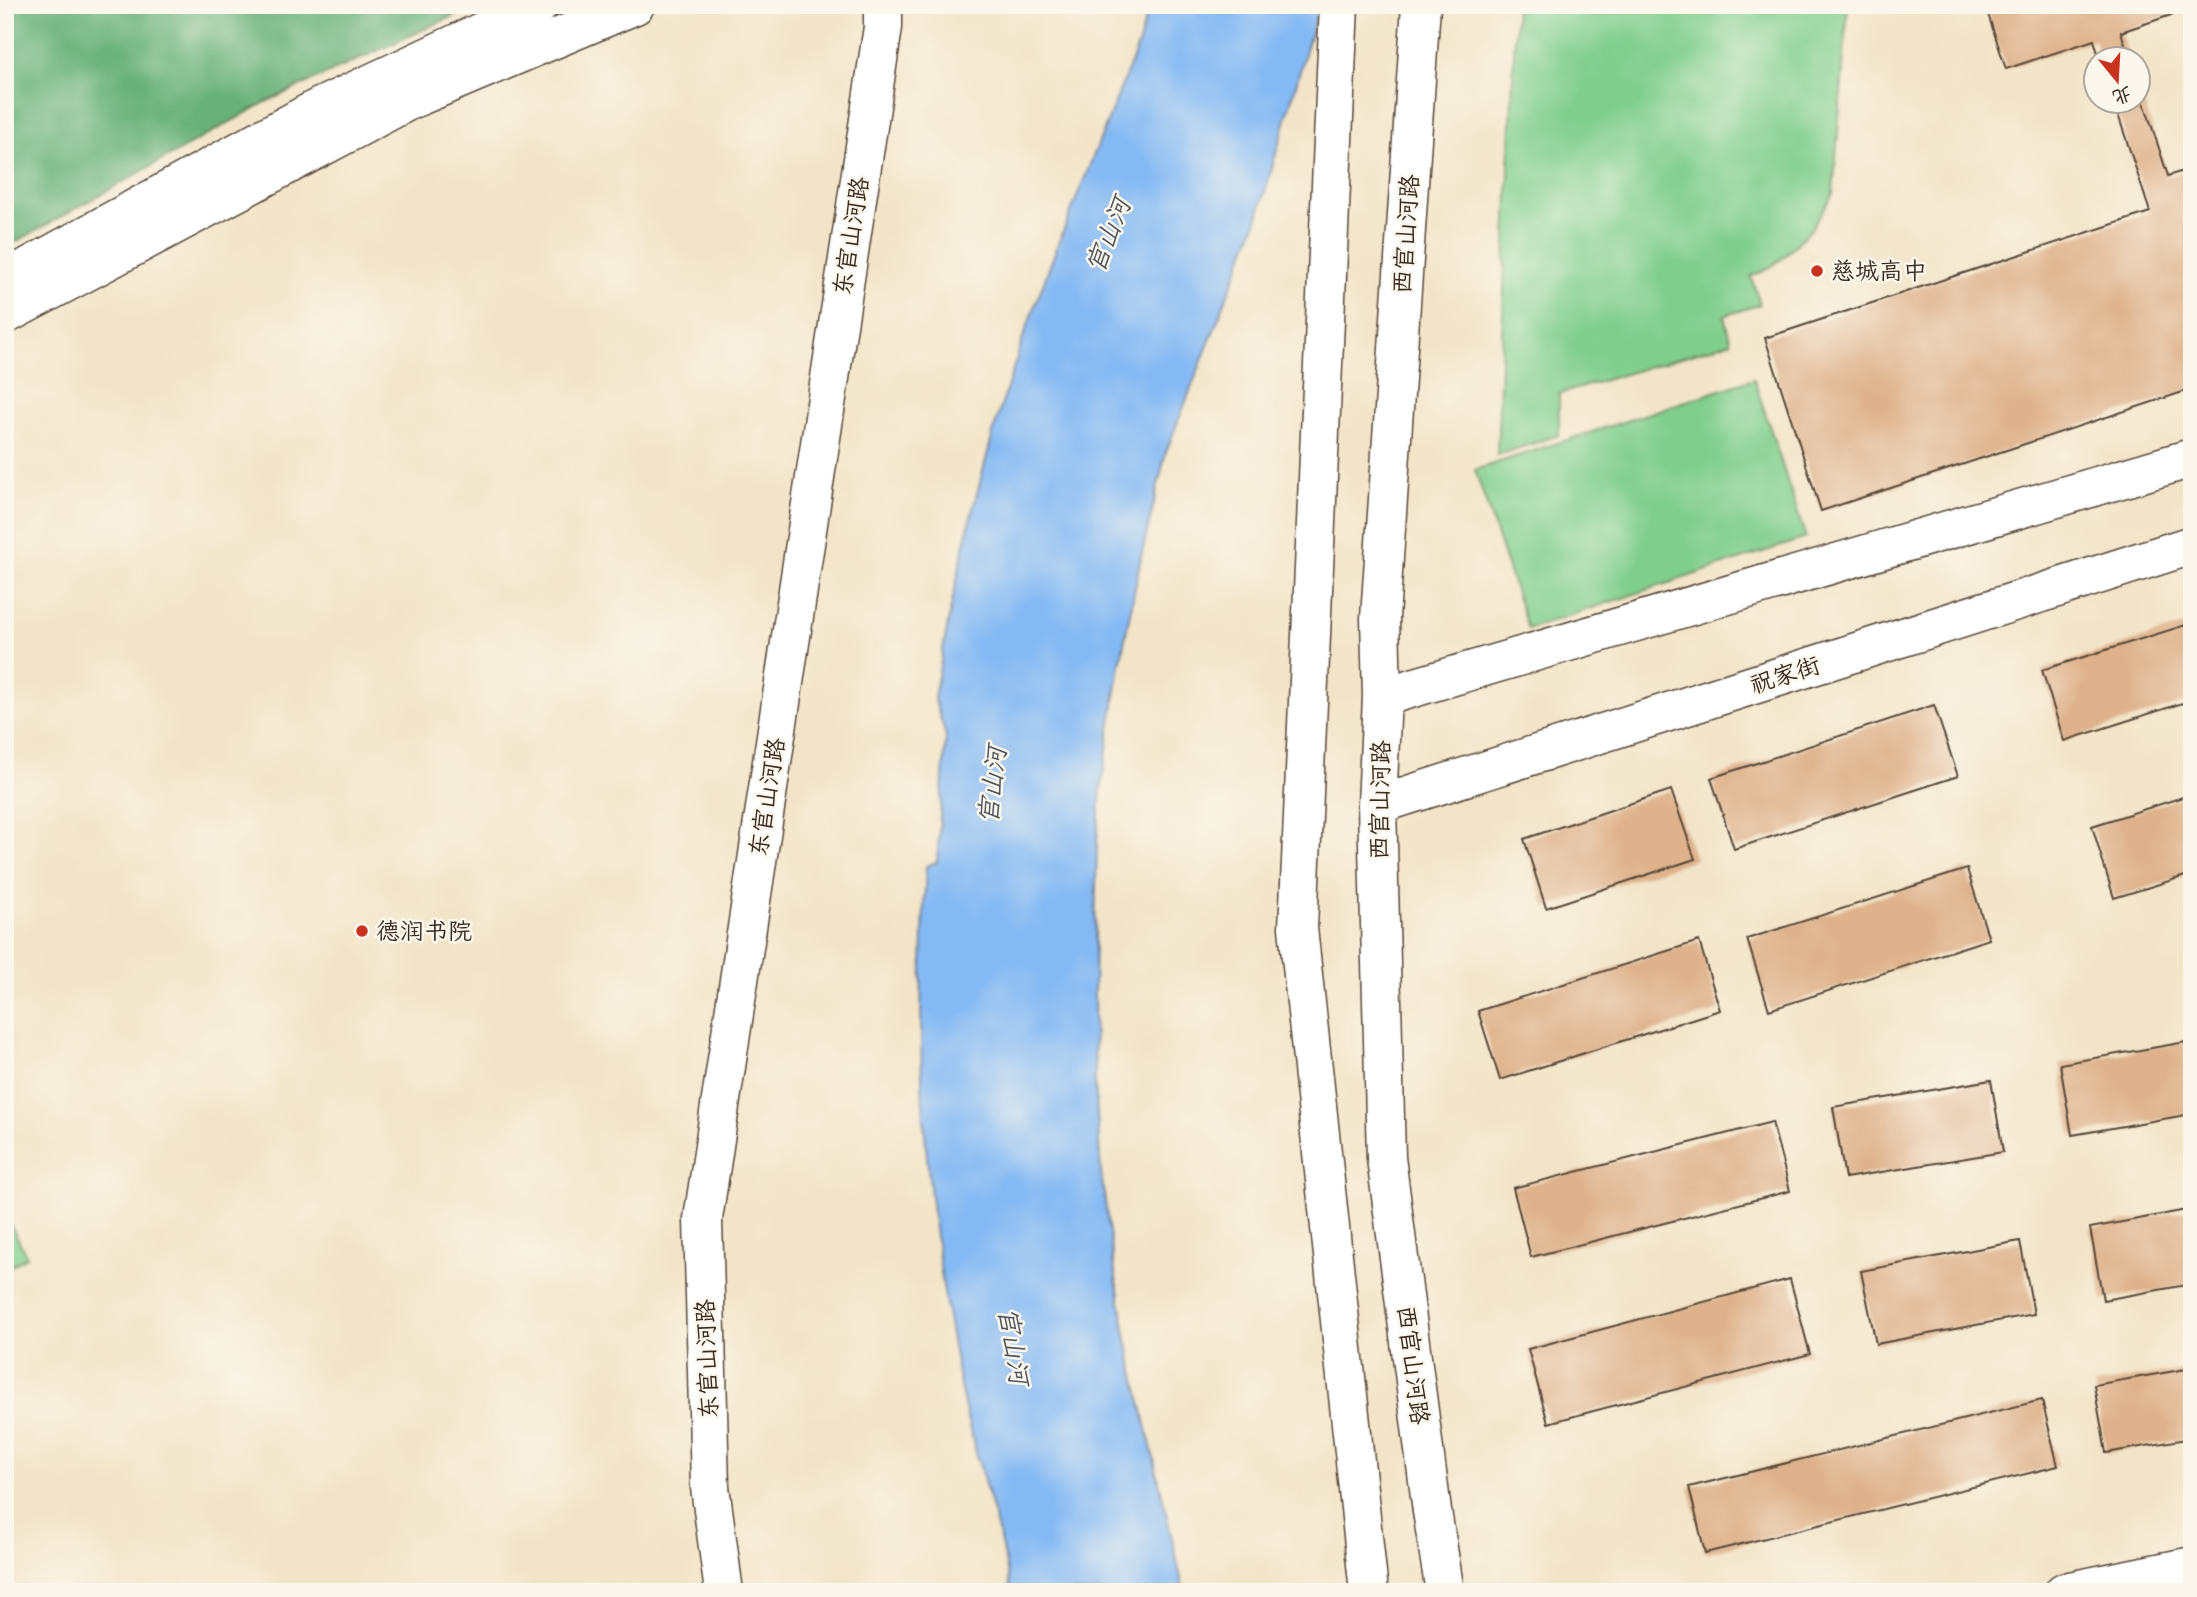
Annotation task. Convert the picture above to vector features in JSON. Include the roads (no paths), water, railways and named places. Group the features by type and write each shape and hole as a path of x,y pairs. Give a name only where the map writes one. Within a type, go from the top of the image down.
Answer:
{"street":[{"path":"5,280 320,107 539,5"},
{"path":"5,316 410,100 635,5"},
{"name":"东官山河路","path":"724,1592 710,1488 703,1219 881,41 883,5"},
{"path":"1339,5 1298,928 1369,1592"},
{"name":"西官山河路","path":"1422,5 1380,618 1382,697 1377,805 1386,1158 1445,1592"},
{"path":"1382,697 2192,458"},
{"name":"祝家街","path":"1377,805 2192,545"},
{"path":"2064,1592 2192,1566"}],"water":[{"name":"官山河","path":"1149,5 1319,5 1256,223 1166,452 1141,557 1120,664 1101,789 1097,840 1094,993 1095,1083 1101,1172 1127,1340 1184,1592 1011,1592 961,1390 948,1319 929,1177 922,1076 922,956 926,866 937,862 946,736 934,698 971,516 995,426 1023,338 1139,43"}],"place":[{"name":"慈城高中","path":"1817,271"},
{"name":"德润书院","path":"362,931"}]}
